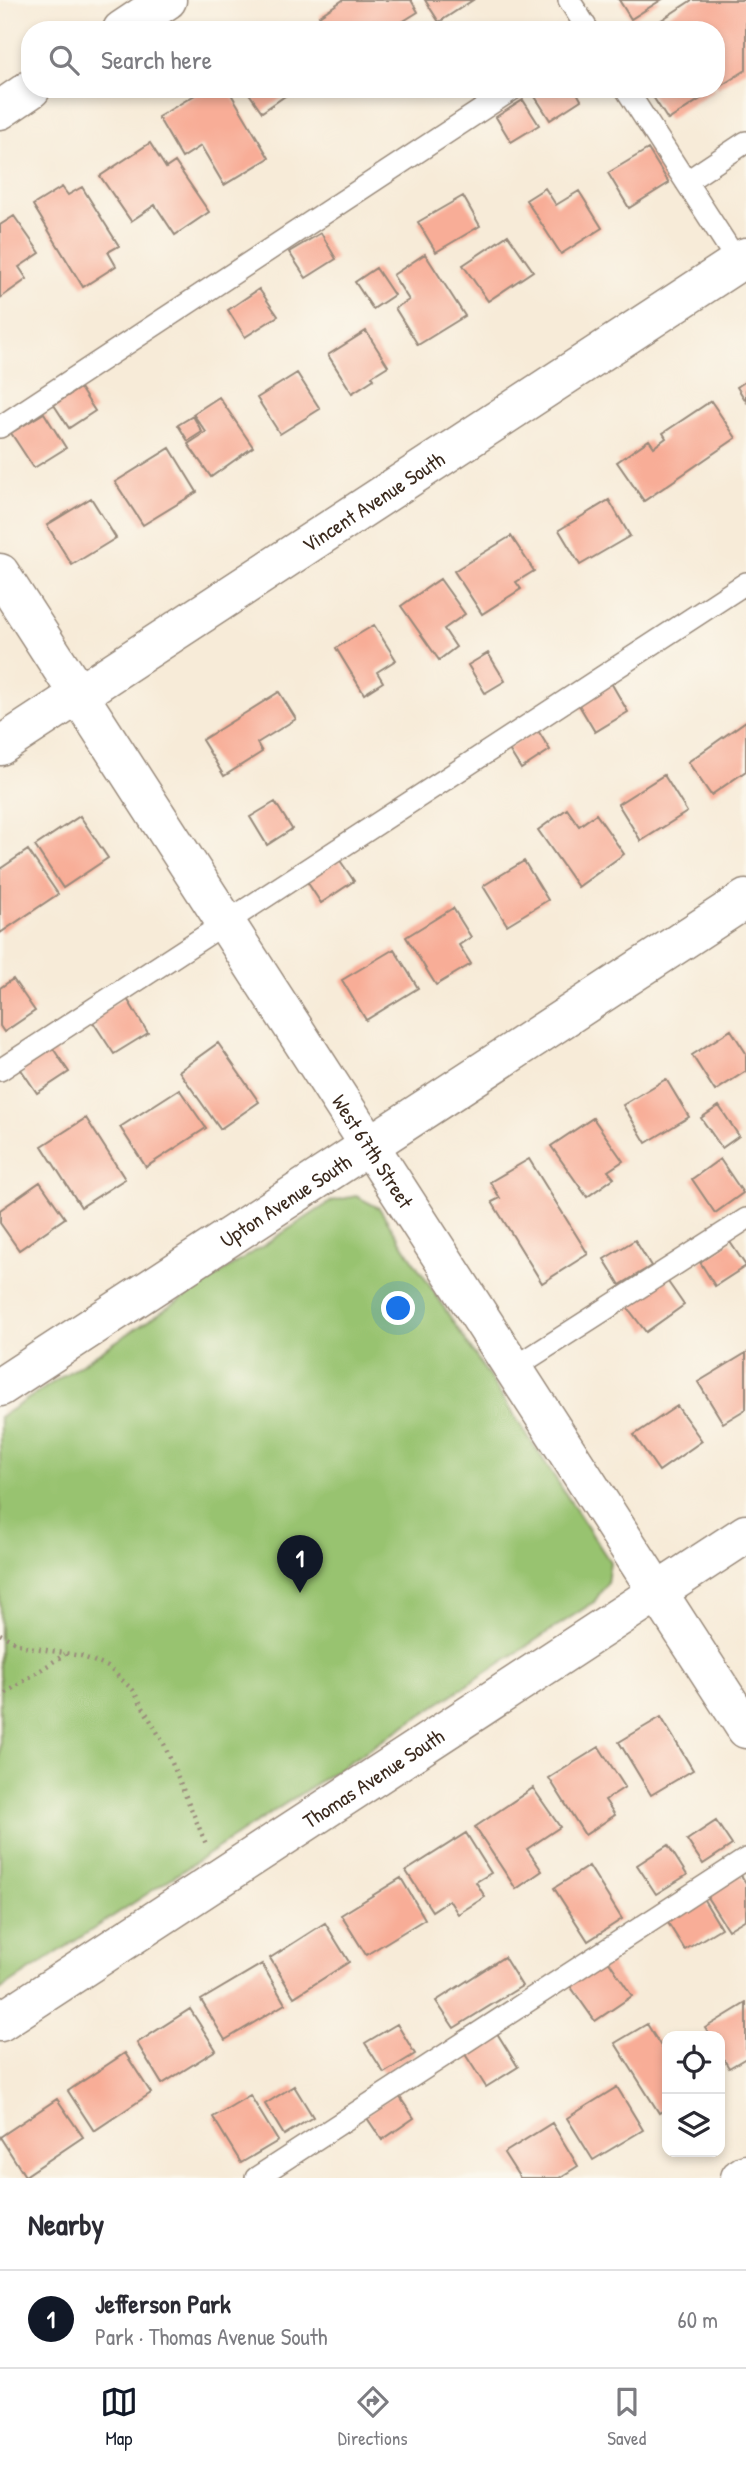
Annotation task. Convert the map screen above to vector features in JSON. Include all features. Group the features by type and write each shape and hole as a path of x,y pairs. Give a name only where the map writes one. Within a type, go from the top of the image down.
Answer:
{"street":[{"path":"136,21 167,0"},
{"path":"0,110 21,96"},
{"name":"Vincent Avenue South","path":"0,746 743,265"},
{"name":"West 67th Street","path":"0,573 746,1730"},
{"name":"Upton Avenue South","path":"0,1387 746,899"},
{"name":"Thomas Avenue South","path":"0,2022 746,1534"},
{"path":"740,2178 746,2174"}],"lane":[{"path":"569,0 582,21"},
{"path":"0,426 499,98"},
{"path":"632,98 743,265"},
{"path":"686,182 746,142"},
{"path":"0,1070 746,583"},
{"path":"514,1368 746,1219"},
{"path":"256,2178 746,1859"}],"path":[{"path":"0,1634 23,1646 81,1656 108,1667 133,1690 164,1744 202,1837 228,1873"},
{"path":"0,1696 66,1653"}],"green space":[{"path":"356,1196 379,1208 610,1562 607,1583 594,1602 0,1990 0,1417 332,1201"}],"building":[{"path":"343,0 411,0 418,12 404,21 322,21 319,16"},
{"path":"425,0 473,0 441,21"},
{"path":"619,0 661,0 631,19"},
{"path":"692,0 746,0 746,70 725,83 725,21 660,21"},
{"path":"190,98 233,98 269,158 224,185 201,146 182,158 158,117"},
{"path":"252,98 282,98 262,112"},
{"path":"536,98 580,98 581,100 550,120"},
{"path":"654,98 702,98 668,120"},
{"path":"523,100 539,125 511,142 496,117"},
{"path":"150,143 166,168 175,162 209,212 175,235 155,205 131,221 100,176"},
{"path":"648,149 669,183 629,208 608,173"},
{"path":"62,187 68,195 82,187 119,246 108,252 116,266 83,287 33,205"},
{"path":"545,188 556,205 579,191 602,228 561,254 526,200"},
{"path":"463,196 480,226 436,252 418,222"},
{"path":"14,216 40,253 19,267 27,279 0,298 0,225"},
{"path":"321,233 336,259 306,278 289,252"},
{"path":"508,235 533,271 488,301 463,265"},
{"path":"425,254 465,316 418,345 395,308 409,300 393,275"},
{"path":"376,268 394,295 373,309 355,282"},
{"path":"259,289 278,316 245,337 228,310"},
{"path":"366,331 388,366 352,393 328,355"},
{"path":"297,373 320,409 280,434 257,398"},
{"path":"746,381 746,401 737,387"},
{"path":"80,388 95,411 69,428 54,405"},
{"path":"219,397 253,447 211,477 188,444 206,432 193,414"},
{"path":"711,401 736,438 644,501 617,462 649,440 654,447 666,438 663,433"},
{"path":"44,413 66,448 34,468 11,433"},
{"path":"193,416 202,432 188,441 178,425"},
{"path":"170,448 197,492 143,525 115,482"},
{"path":"91,498 116,538 72,565 47,525"},
{"path":"609,500 630,536 580,565 559,530"},
{"path":"511,536 534,571 516,582 521,589 482,614 454,571"},
{"path":"440,579 465,614 444,629 456,647 439,660 401,606"},
{"path":"374,625 396,660 377,672 383,682 364,694 336,648"},
{"path":"488,653 505,681 485,693 468,665"},
{"path":"610,681 628,712 595,732 576,700"},
{"path":"279,692 296,719 257,743 262,752 224,776 202,740"},
{"path":"746,721 746,771 711,795 688,762"},
{"path":"537,729 550,750 521,769 508,748"},
{"path":"664,775 687,812 641,841 618,804"},
{"path":"275,802 292,829 267,845 250,817"},
{"path":"567,809 579,826 596,814 624,854 578,887 538,830"},
{"path":"80,816 108,858 63,888 35,846"},
{"path":"28,850 58,894 0,933 0,869"},
{"path":"339,859 354,881 321,903 306,880"},
{"path":"524,861 548,900 507,925 483,886"},
{"path":"453,908 471,937 459,945 471,964 436,985 406,937"},
{"path":"394,949 418,988 366,1020 342,980"},
{"path":"13,979 35,1011 4,1032 0,1026 0,988"},
{"path":"126,997 148,1033 114,1054 91,1019"},
{"path":"731,1030 746,1053 746,1071 715,1091 692,1055"},
{"path":"218,1043 259,1102 220,1129 179,1071"},
{"path":"52,1047 69,1072 37,1093 20,1068"},
{"path":"666,1079 689,1117 646,1143 623,1105"},
{"path":"179,1089 206,1128 146,1167 120,1127"},
{"path":"719,1106 739,1136 722,1148 701,1118"},
{"path":"86,1118 125,1179 81,1207 42,1146"},
{"path":"593,1118 623,1161 608,1171 614,1178 587,1197 551,1146"},
{"path":"529,1159 588,1254 542,1283 492,1202 500,1198 490,1182"},
{"path":"720,1159 743,1193 715,1213 692,1179"},
{"path":"40,1182 65,1218 19,1250 0,1223 0,1210"},
{"path":"635,1240 651,1266 620,1285 604,1259"},
{"path":"730,1242 746,1266 715,1286 700,1262"},
{"path":"666,1279 684,1305 646,1332 627,1307"},
{"path":"746,1353 746,1409 723,1423 698,1382"},
{"path":"677,1406 702,1441 659,1471 634,1435"},
{"path":"661,1717 693,1770 651,1795 619,1742"},
{"path":"599,1747 625,1787 605,1800 615,1815 585,1835 549,1778"},
{"path":"533,1788 560,1827 527,1849 542,1871 516,1889 475,1827"},
{"path":"716,1821 732,1845 703,1864 687,1840"},
{"path":"466,1833 491,1873 476,1882 485,1897 458,1914 449,1900 432,1911 406,1871"},
{"path":"668,1845 687,1875 656,1894 637,1865"},
{"path":"589,1866 622,1919 588,1941 554,1888"},
{"path":"739,1872 746,1883 746,1919 728,1930 705,1894"},
{"path":"401,1878 425,1919 366,1955 341,1915"},
{"path":"701,1895 721,1928 685,1950 665,1918"},
{"path":"325,1923 349,1962 294,1997 270,1958"},
{"path":"504,1957 522,1986 454,2028 436,2001"},
{"path":"606,1957 632,1996 595,2021 568,1983"},
{"path":"262,1964 285,2004 225,2040 201,2000"},
{"path":"746,2003 746,2058 729,2068 725,2061 725,2031 707,2031 705,2028"},
{"path":"190,2009 216,2050 162,2084 137,2043"},
{"path":"397,2024 415,2054 384,2073 365,2043"},
{"path":"647,2024 662,2048 662,2111 659,2113 615,2043"},
{"path":"495,2030 518,2067 486,2087 463,2051"},
{"path":"125,2053 151,2093 94,2131 68,2091"},
{"path":"294,2086 313,2117 284,2135 265,2104"},
{"path":"617,2087 643,2130 593,2160 567,2118"},
{"path":"397,2093 414,2118 382,2140 365,2115"},
{"path":"250,2095 278,2141 241,2163 213,2117"},
{"path":"57,2099 83,2137 25,2176 0,2137"},
{"path":"552,2123 578,2166 559,2178 520,2178 504,2153"}],"place":[{"name":"Jefferson Park","path":"300,1593"}]}
